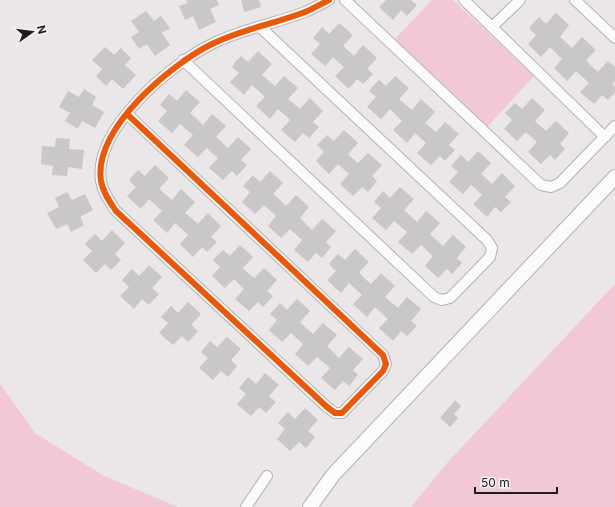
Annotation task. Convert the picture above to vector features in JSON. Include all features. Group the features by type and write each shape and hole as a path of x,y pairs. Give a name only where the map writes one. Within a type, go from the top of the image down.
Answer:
{"main road":[{"path":"310,507 333,475 615,177"}],"street":[{"path":"127,114 383,355 386,364 383,371 349,408 342,413 335,413 327,407 116,211 110,202 101,181 101,166 108,145 116,129 127,114 153,85 183,60 212,44 307,12 329,0"},
{"path":"345,0 542,185 551,187 560,183 615,126"},
{"path":"464,0 604,137"},
{"path":"492,27 520,0"},
{"path":"575,0 615,38"},
{"path":"183,60 434,297 442,300 450,298 490,257 492,248 487,240 260,27"},
{"path":"246,507 267,476"}],"shaded area":[{"path":"432,0 453,0 534,76 487,127 394,40"},
{"path":"615,284 615,507 411,507 447,463"},
{"path":"0,384 35,433 104,476 178,507 0,507"}],"building":[{"path":"186,0 217,0 219,5 210,9 216,22 199,30 193,16 185,20 179,6 188,3"},
{"path":"241,0 259,0 261,7 244,12"},
{"path":"386,0 411,0 417,5 407,16 401,10 393,20 379,7"},
{"path":"146,11 154,21 161,16 170,28 162,33 170,45 155,56 147,44 139,49 131,37 139,32 131,21"},
{"path":"556,13 569,25 560,37 572,48 582,37 596,50 586,60 591,66 598,72 608,61 615,67 615,81 612,84 615,87 615,92 608,100 602,95 594,104 580,92 589,83 576,71 567,81 554,68 562,59 550,47 541,57 528,44 536,35 529,28 539,17 546,24"},
{"path":"339,23 353,35 343,46 354,56 363,45 377,58 367,69 373,74 363,84 357,79 349,89 335,76 344,67 333,57 325,66 311,54 320,44 313,38 322,27 329,34"},
{"path":"105,47 114,55 121,48 131,58 125,65 136,75 123,89 112,79 106,86 96,76 102,69 92,60"},
{"path":"258,51 272,64 262,75 275,86 284,76 298,88 288,99 300,109 310,98 323,111 313,122 319,127 309,138 303,133 295,142 281,130 290,120 278,109 270,119 256,106 265,97 252,85 244,95 230,82 239,73 232,67 236,61 241,56 248,62"},
{"path":"395,76 409,88 399,99 412,110 421,99 435,112 425,123 436,132 445,122 459,134 449,145 455,150 445,161 440,156 431,165 417,153 426,143 415,133 407,143 393,130 402,121 390,109 381,119 367,107 376,97 369,91 373,86 379,80 386,86"},
{"path":"84,89 96,97 92,105 104,112 95,128 82,121 78,129 65,121 70,113 59,107 68,91 79,97"},
{"path":"186,90 200,102 190,113 203,125 212,114 226,126 216,137 228,148 238,137 251,149 241,160 247,165 237,176 232,171 223,180 209,168 218,158 207,148 198,157 184,145 193,135 180,124 172,133 158,121 167,111 160,105 169,94 177,101"},
{"path":"532,98 545,110 535,121 546,131 556,121 569,133 560,144 565,149 555,160 550,155 541,164 528,152 537,142 526,132 517,141 504,129 512,120 505,113 515,103 522,109"},
{"path":"344,130 358,143 348,154 352,158 358,163 368,153 382,165 372,176 377,181 368,192 362,187 353,196 340,184 349,174 338,164 329,174 316,161 324,152 317,145 327,135 334,141"},
{"path":"56,138 70,139 69,149 84,150 82,169 68,167 67,176 52,175 53,166 41,164 42,146 55,147"},
{"path":"478,151 491,163 481,174 492,184 502,173 515,186 505,197 511,202 501,212 495,207 487,217 473,204 482,195 476,189 471,185 463,194 449,182 458,172 451,166 461,155 468,162"},
{"path":"155,165 169,178 159,189 172,200 181,189 195,202 185,213 198,224 208,213 221,226 211,237 217,242 207,252 202,247 193,257 180,244 188,235 181,228 175,223 167,233 153,220 162,211 149,199 141,209 127,196 136,187 129,180 138,170 145,176"},
{"path":"270,171 283,183 273,194 286,206 296,195 309,207 300,218 312,230 322,219 336,231 326,242 331,247 322,258 316,253 308,262 294,250 302,240 290,229 281,238 268,226 276,216 264,205 255,214 242,202 250,192 243,186 253,175 260,182"},
{"path":"400,187 414,199 404,210 417,222 426,211 440,223 430,234 443,246 453,235 466,247 457,258 462,263 452,274 447,269 438,278 425,266 433,256 421,245 412,254 398,242 407,232 394,221 386,230 372,218 381,208 374,202 383,191 390,198"},
{"path":"67,192 72,200 85,194 93,210 80,217 84,225 71,232 67,224 56,229 47,213 59,207 55,198"},
{"path":"112,230 125,243 115,254 121,260 111,270 105,264 96,273 83,260 92,251 85,244 95,234 102,241"},
{"path":"240,245 253,257 243,268 248,273 254,278 264,268 277,280 267,291 273,296 263,307 258,302 249,311 235,299 244,289 234,279 225,288 212,276 220,267 213,260 223,250 230,256"},
{"path":"355,249 369,262 359,272 364,278 371,284 381,273 395,286 385,297 398,308 407,297 421,309 411,321 417,326 407,336 401,331 393,341 379,328 388,319 375,307 367,317 353,304 362,295 349,283 341,293 327,280 336,271 329,264 333,259 338,254 345,260"},
{"path":"149,265 162,277 152,288 159,294 149,305 142,299 134,309 120,296 129,287 122,280 132,269 139,276"},
{"path":"297,299 310,311 300,322 306,328 313,334 323,323 337,335 327,346 339,358 349,347 363,359 353,370 358,375 349,386 343,381 335,390 321,378 330,368 317,357 308,366 295,354 303,344 291,333 282,342 269,330 277,320 270,314 280,303 287,310"},
{"path":"188,302 201,314 191,325 198,331 188,342 182,336 173,345 159,333 168,323 161,317 171,306 178,313"},
{"path":"227,337 241,349 231,360 237,366 228,377 221,371 213,380 199,368 208,358 201,352 210,341 217,347"},
{"path":"265,373 279,385 269,396 276,402 266,413 259,407 251,416 237,404 246,394 239,388 248,377 256,384"},
{"path":"455,400 461,406 454,414 458,418 450,427 440,418"},
{"path":"305,408 318,420 308,431 315,437 306,448 299,442 290,451 277,439 285,429 278,423 288,412 295,419"}],"cycle path":[{"path":"127,114 383,355 386,364 383,371 342,413 335,413 327,407 116,211 109,201 101,181 102,161 109,140 122,120 138,100 157,82 195,53 212,44 246,30 305,12 329,0"}]}
